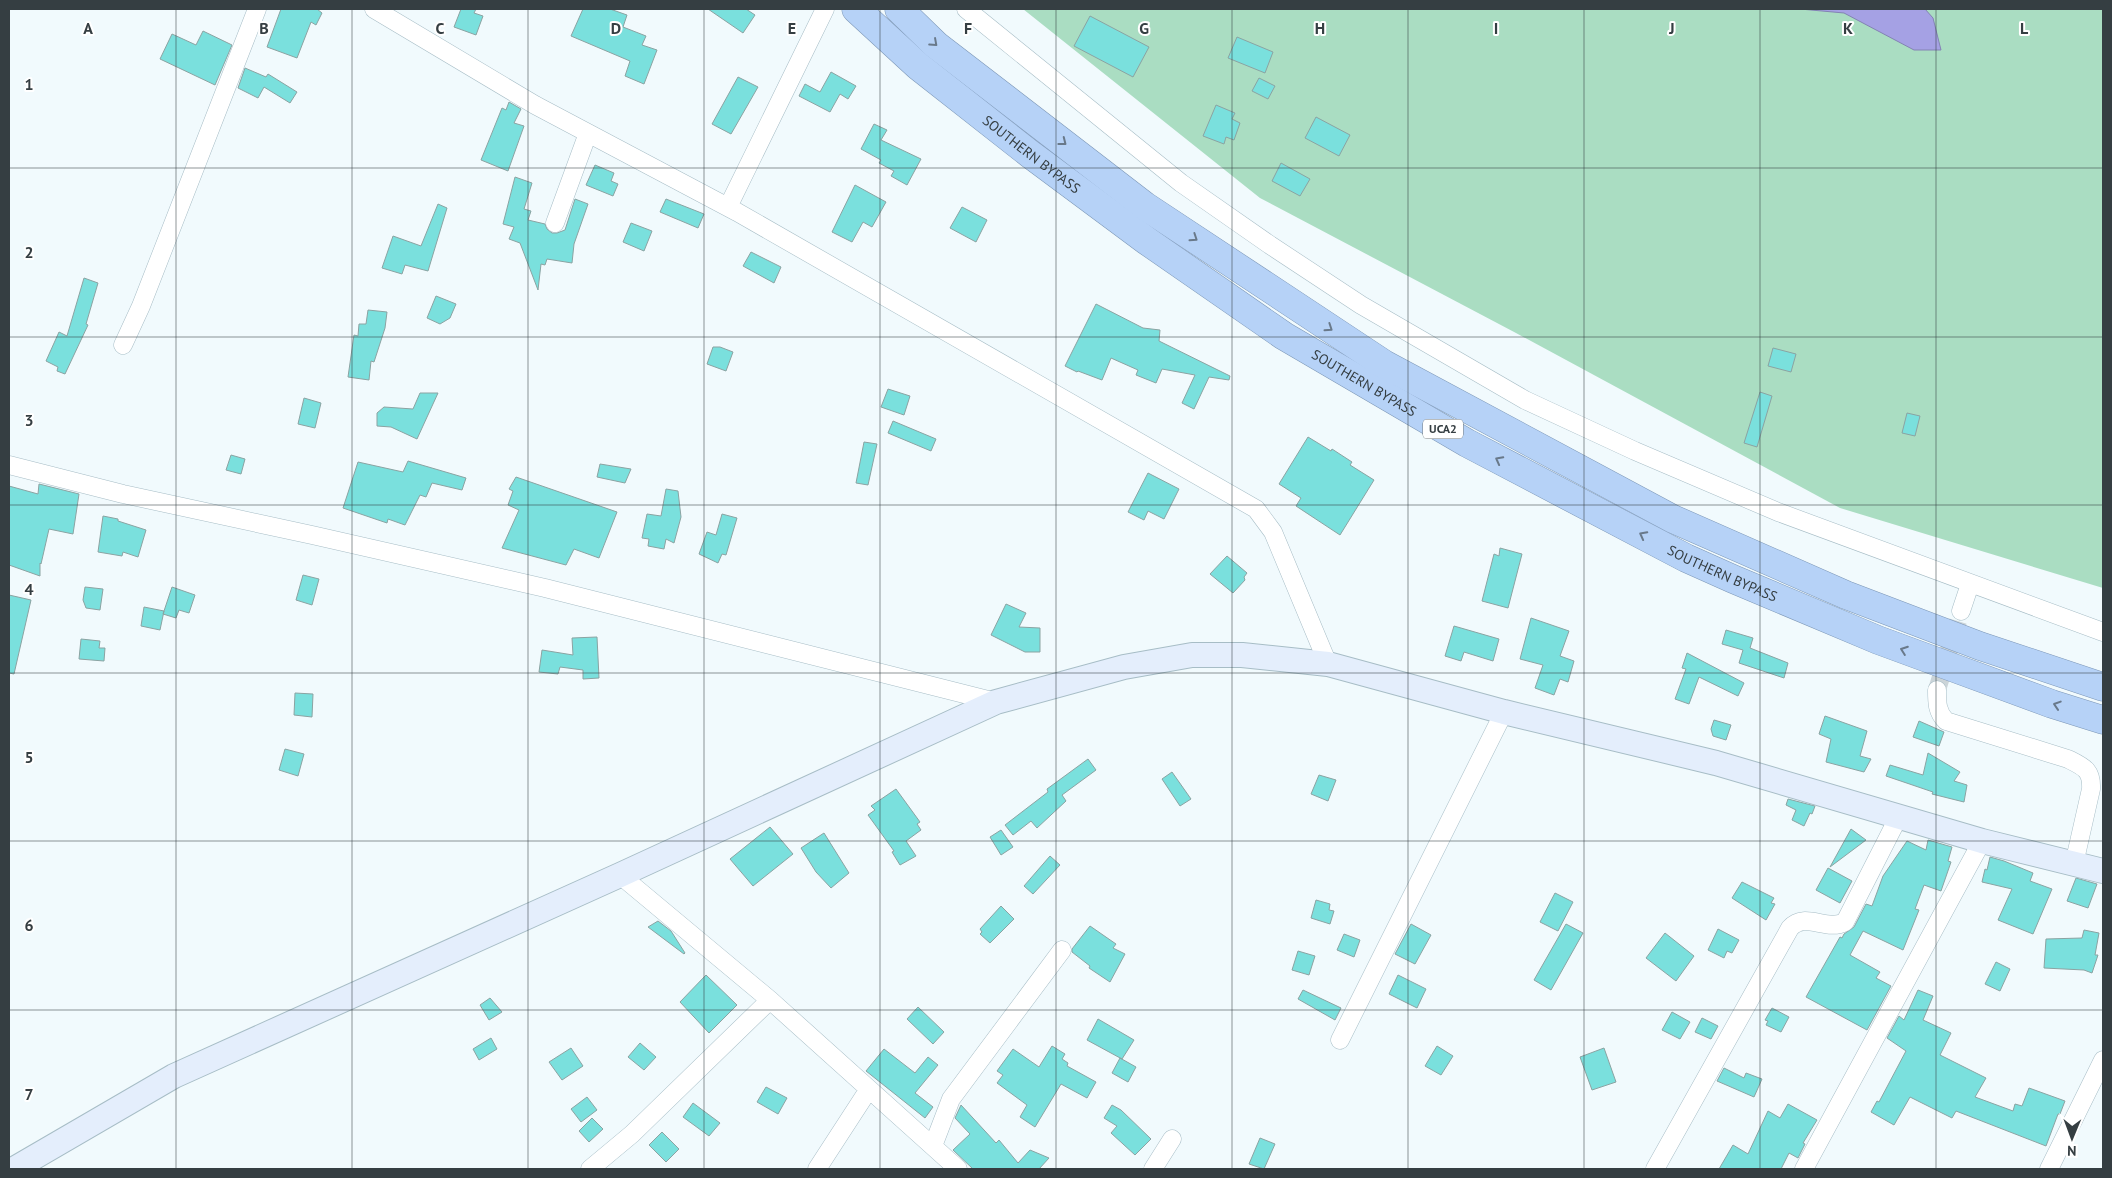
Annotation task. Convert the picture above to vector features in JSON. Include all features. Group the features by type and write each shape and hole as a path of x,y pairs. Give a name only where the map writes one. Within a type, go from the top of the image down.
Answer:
{"highway":[{"name":"SOUTHERN BYPASS","path":"856,9 918,66 1030,154 1147,241 1284,336 1467,443 1686,558 1733,579 1878,640 2052,704 2103,720"},
{"name":"SOUTHERN BYPASS","path":"899,9 936,45 1145,206 1384,364 1672,519 1855,598 1980,646 2103,687"}],"main road":[{"path":"11,1169 174,1076 620,875 996,702 1124,667 1192,655 1242,655 1328,664 1504,712 1716,763 1982,841 2103,871"}],"street":[{"path":"123,345 141,306 257,9"},
{"path":"374,9 535,105 728,207 1256,509 1273,532 1328,664"},
{"path":"728,207 825,9"},
{"path":"966,9 1181,182 1270,246 1361,305 1525,400 1778,512 2103,632"},
{"path":"555,223 588,133"},
{"path":"9,465 123,494 312,534 545,588 996,702"},
{"path":"1961,610 1970,584"},
{"path":"1937,690 1937,704 1940,715 1946,721 2068,759 2083,767 2092,778 2074,864"},
{"path":"1340,1040 1504,712"},
{"path":"1655,1169 1790,928 1795,922 1802,920 1833,925 1845,922 1899,816"},
{"path":"1804,1169 1982,841"},
{"path":"620,875 770,1000 958,1169"},
{"path":"933,1146 951,1098 1062,950"},
{"path":"590,1169 632,1134 770,1000"},
{"path":"2049,1169 2103,1060"},
{"path":"817,1169 869,1089"},
{"path":"1153,1169 1172,1139"}],"green space":[{"path":"1023,9 2103,9 2103,588 1840,508 1516,333 1260,198"}],"shaded area":[{"path":"1800,9 1925,9 1933,18 1941,50 1914,50 1844,13"}],"building":[{"path":"281,9 317,9 322,13 316,25 311,22 297,58 267,47"},
{"path":"461,9 476,9 474,13 483,16 476,35 454,27"},
{"path":"583,9 610,9 627,15 623,27 646,36 642,45 657,50 644,84 625,76 630,61 571,36"},
{"path":"708,9 746,9 755,15 743,33"},
{"path":"1090,16 1149,47 1133,77 1074,46"},
{"path":"203,31 232,45 215,85 160,59 172,34 196,45"},
{"path":"1237,37 1273,52 1265,73 1228,58"},
{"path":"245,68 266,77 268,74 297,92 290,103 264,87 258,98 238,88"},
{"path":"831,72 856,86 848,99 840,94 830,112 799,96 805,84 820,92"},
{"path":"738,77 758,87 731,134 712,124"},
{"path":"1259,78 1275,86 1268,99 1252,91"},
{"path":"509,102 521,109 514,123 524,126 508,171 481,160 502,108 506,110"},
{"path":"1216,105 1235,113 1232,119 1240,123 1234,140 1226,137 1224,144 1203,136"},
{"path":"1316,117 1350,135 1339,156 1305,138"},
{"path":"874,124 887,130 881,140 921,159 907,185 891,176 894,171 879,163 881,160 861,149"},
{"path":"1281,163 1310,179 1300,196 1272,181"},
{"path":"595,165 614,173 611,181 618,184 613,196 586,185"},
{"path":"515,177 532,183 524,209 531,211 528,220 545,224 552,233 565,230 575,199 588,204 574,244 572,263 547,259 545,265 541,264 538,290 520,243 509,239 514,227 503,224"},
{"path":"855,185 886,202 872,227 863,222 852,242 832,232"},
{"path":"666,199 704,214 698,228 660,212"},
{"path":"438,204 447,208 428,271 405,265 402,274 382,268 393,236 421,246"},
{"path":"962,207 987,220 976,242 950,228"},
{"path":"631,223 652,231 644,251 623,242"},
{"path":"751,252 781,267 774,283 743,266"},
{"path":"84,278 98,283 86,324 88,325 65,374 57,371 58,367 46,361 59,332 67,336"},
{"path":"436,296 456,304 450,318 440,324 427,318"},
{"path":"1096,304 1143,328 1160,330 1159,341 1230,376 1229,380 1209,377 1194,409 1182,403 1195,375 1162,369 1156,383 1136,375 1138,370 1111,358 1102,380 1065,366"},
{"path":"368,310 387,312 385,328 374,362 371,361 369,380 348,377 354,335 358,336 359,324 366,324"},
{"path":"713,347 720,347 733,352 726,371 707,364"},
{"path":"1773,348 1796,354 1791,372 1768,366"},
{"path":"888,389 910,396 904,415 881,407"},
{"path":"1760,392 1772,396 1757,447 1744,443"},
{"path":"420,393 438,393 417,439 391,427 377,426 377,413 384,407 413,409"},
{"path":"304,398 321,403 315,428 298,424"},
{"path":"1907,413 1920,416 1915,436 1902,433"},
{"path":"893,421 936,439 931,451 888,433"},
{"path":"1308,437 1352,462 1350,465 1374,480 1340,535 1296,506 1301,498 1279,484"},
{"path":"864,442 877,444 868,485 856,483"},
{"path":"231,455 245,459 241,474 226,470"},
{"path":"408,461 466,478 462,490 432,483 426,497 420,495 405,525 388,519 387,523 343,508 358,462 403,472"},
{"path":"600,464 631,469 625,483 597,477"},
{"path":"1148,473 1179,489 1164,519 1148,511 1144,520 1128,512"},
{"path":"516,477 617,512 599,558 574,549 566,565 502,548 519,510 508,505 513,491 509,489"},
{"path":"39,484 79,494 73,534 49,529 40,563 40,576 9,565 9,486 38,494"},
{"path":"666,489 678,491 681,517 674,543 666,539 664,549 648,546 649,539 642,538 647,514 661,516"},
{"path":"722,514 737,518 726,555 722,554 718,563 699,554 707,532 716,535"},
{"path":"103,516 118,519 118,521 146,530 138,557 123,552 122,556 98,552"},
{"path":"1500,548 1522,554 1508,608 1482,601 1494,554 1499,556"},
{"path":"1227,556 1247,573 1244,577 1245,580 1233,593 1210,574"},
{"path":"303,575 319,579 312,605 296,600"},
{"path":"85,587 103,589 100,610 86,608 83,600"},
{"path":"172,587 195,595 189,613 179,610 176,618 163,614"},
{"path":"9,595 31,600 14,674 9,673"},
{"path":"1006,604 1026,613 1019,627 1040,628 1040,652 1025,652 991,635"},
{"path":"144,607 164,611 160,630 141,626"},
{"path":"1531,618 1569,631 1560,656 1574,661 1568,682 1560,679 1554,695 1535,688 1543,665 1520,659"},
{"path":"1454,626 1499,639 1493,661 1464,652 1461,661 1445,656"},
{"path":"1726,630 1753,638 1750,648 1788,663 1784,678 1739,663 1743,650 1722,644"},
{"path":"597,637 599,678 583,679 583,670 560,667 558,674 539,672 542,650 573,655 572,638"},
{"path":"81,639 100,641 99,648 105,648 104,661 79,659"},
{"path":"1687,653 1744,683 1738,696 1699,677 1689,704 1675,699 1686,669 1682,668"},
{"path":"295,693 313,694 312,717 294,715"},
{"path":"1825,716 1867,731 1860,756 1871,759 1864,772 1826,762 1831,739 1819,734"},
{"path":"1714,720 1731,725 1726,740 1713,736 1711,729"},
{"path":"1919,721 1944,732 1939,746 1913,737"},
{"path":"285,749 304,754 298,776 279,770"},
{"path":"1928,753 1960,772 1954,781 1967,785 1964,802 1932,794 1933,792 1886,776 1890,765 1923,775"},
{"path":"1088,759 1096,770 1062,795 1066,801 1037,828 1031,821 1013,835 1005,825 1048,792 1047,789"},
{"path":"1172,772 1191,799 1180,806 1162,779"},
{"path":"1319,775 1336,780 1328,801 1311,794"},
{"path":"896,789 920,822 917,824 921,830 906,841 916,856 900,865 892,852 894,851 868,815 875,810 871,806"},
{"path":"1788,799 1815,806 1804,826 1792,820 1796,810 1786,805"},
{"path":"770,827 793,854 753,886 730,859"},
{"path":"1851,829 1866,840 1830,867"},
{"path":"1001,830 1013,847 1001,855 990,837"},
{"path":"824,833 849,873 831,888 816,872 801,848"},
{"path":"1928,840 1952,847 1948,861 1951,862 1941,891 1924,885 1915,909 1919,910 1903,950 1863,931 1850,955 1880,972 1876,978 1891,986 1867,1030 1806,997 1840,937 1842,938 1844,934 1854,927 1866,904 1872,906 1883,876 1907,841 1926,850"},
{"path":"1050,856 1060,865 1033,894 1024,886"},
{"path":"1990,857 2033,873 2030,881 2052,889 2033,934 1998,920 2012,889 1982,882"},
{"path":"1828,868 1852,881 1840,903 1816,890"},
{"path":"2076,878 2097,884 2088,908 2067,901"},
{"path":"1742,882 1774,898 1771,903 1775,904 1766,920 1732,898"},
{"path":"1555,893 1573,902 1558,931 1540,922"},
{"path":"1316,900 1330,904 1329,910 1334,911 1330,924 1311,918"},
{"path":"1001,906 1014,919 990,943 980,934 982,932 980,929"},
{"path":"658,921 671,931 684,954 648,927"},
{"path":"1411,924 1431,935 1415,964 1395,954"},
{"path":"1566,924 1583,933 1551,990 1534,980"},
{"path":"1090,926 1116,944 1113,948 1125,954 1110,982 1089,968 1090,966 1072,952 1072,949"},
{"path":"1718,929 1739,940 1732,953 1727,951 1724,958 1708,950"},
{"path":"2084,930 2099,933 2095,955 2098,955 2092,973 2084,970 2044,968 2046,939 2082,938"},
{"path":"1665,933 1694,956 1676,981 1646,958"},
{"path":"1344,934 1360,940 1354,957 1337,950"},
{"path":"1298,951 1315,956 1309,975 1292,970"},
{"path":"1996,962 2010,969 2000,991 1985,984"},
{"path":"706,975 737,1005 709,1033 680,1002"},
{"path":"1398,975 1426,989 1417,1008 1389,994"},
{"path":"1303,990 1341,1008 1335,1020 1298,999"},
{"path":"1918,990 1933,996 1923,1020 1951,1033 1940,1055 1986,1078 1975,1097 2013,1111 2015,1104 2022,1106 2029,1088 2065,1101 2046,1146 1956,1111 1952,1118 1910,1097 1894,1125 1871,1112 1877,1101 1879,1102 1906,1051 1887,1038 1899,1016 1904,1020"},
{"path":"490,998 502,1012 489,1020 480,1005"},
{"path":"918,1007 944,1032 933,1044 907,1019"},
{"path":"1772,1008 1789,1017 1781,1032 1766,1025 1768,1021 1765,1020"},
{"path":"1672,1012 1690,1022 1680,1039 1662,1030"},
{"path":"1702,1018 1718,1026 1711,1039 1695,1032"},
{"path":"1098,1019 1134,1040 1122,1059 1087,1040"},
{"path":"491,1038 497,1049 479,1060 473,1049"},
{"path":"640,1043 656,1057 644,1070 628,1057"},
{"path":"1052,1046 1065,1054 1062,1059 1068,1063 1067,1066 1096,1082 1087,1098 1061,1084 1035,1127 1020,1117 1027,1105 997,1083 1003,1075 997,1071 1013,1049 1039,1067"},
{"path":"1437,1046 1453,1056 1441,1075 1425,1066"},
{"path":"571,1048 583,1066 562,1080 549,1062"},
{"path":"1604,1048 1616,1082 1592,1090 1580,1057"},
{"path":"884,1049 915,1073 928,1057 938,1065 915,1093 933,1107 925,1118 866,1071"},
{"path":"1120,1058 1136,1067 1128,1082 1112,1073"},
{"path":"1724,1068 1744,1078 1746,1073 1762,1079 1754,1097 1717,1081"},
{"path":"766,1087 787,1098 778,1114 757,1102"},
{"path":"587,1097 597,1110 581,1122 571,1109"},
{"path":"693,1103 720,1123 709,1136 683,1117"},
{"path":"1788,1104 1817,1120 1803,1143 1805,1144 1798,1158 1789,1153 1781,1169 1719,1169 1733,1145 1748,1154 1768,1111 1780,1118"},
{"path":"961,1105 996,1143 999,1140 1018,1163 1030,1150 1049,1158 1039,1169 973,1169 953,1150 970,1134 955,1118"},
{"path":"1112,1105 1121,1110 1151,1139 1135,1155 1111,1133 1117,1126 1104,1118"},
{"path":"592,1118 603,1129 589,1142 579,1131"},
{"path":"662,1132 679,1149 666,1162 649,1145"},
{"path":"1260,1138 1275,1144 1264,1169 1249,1164"}],"tunnel":[{"path":"1937,690 1961,611"}]}
